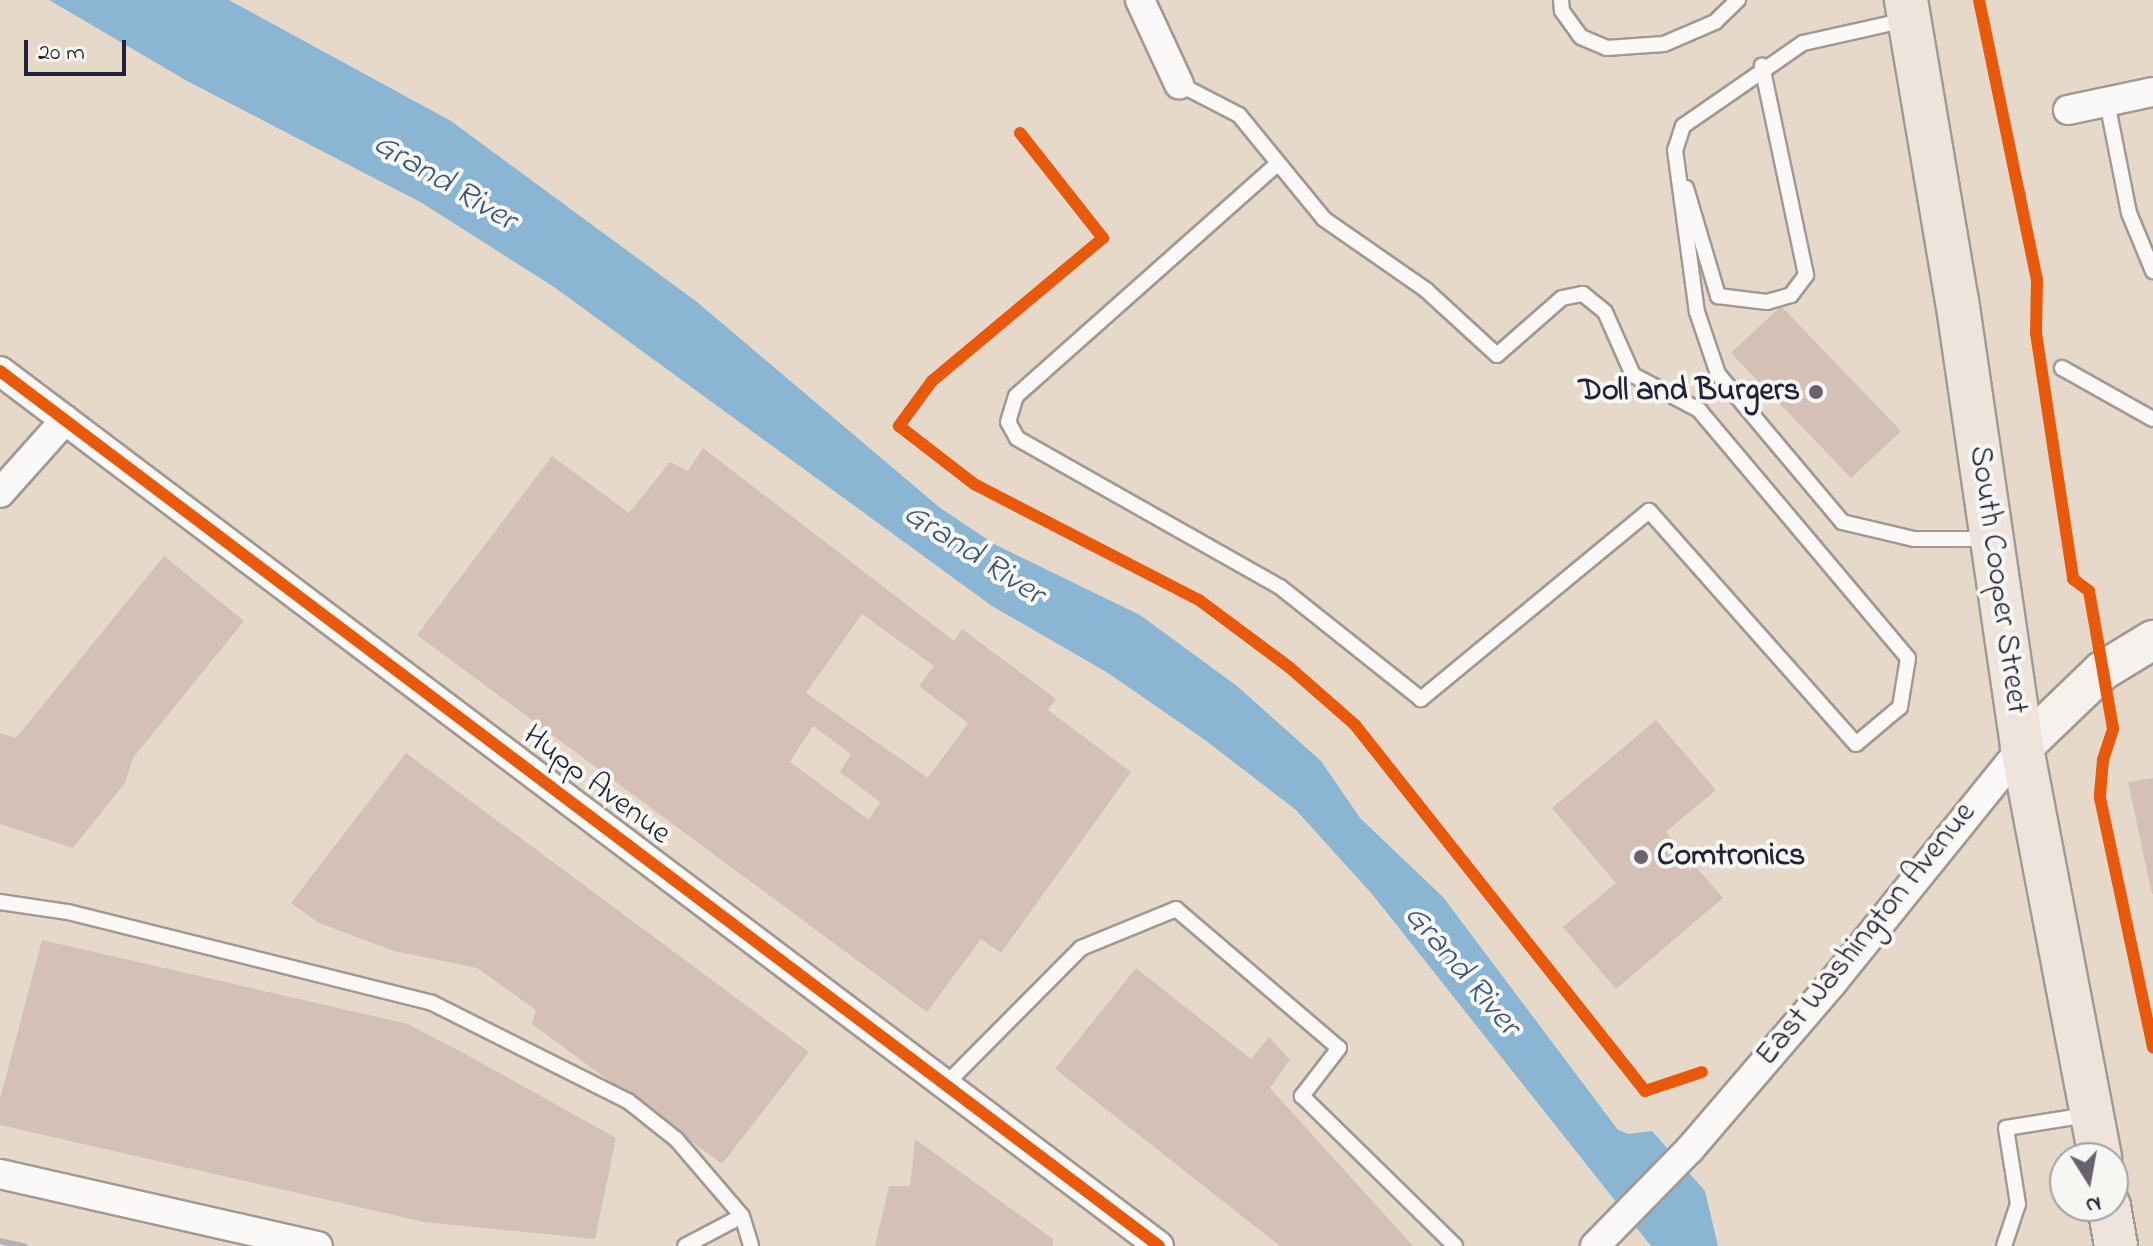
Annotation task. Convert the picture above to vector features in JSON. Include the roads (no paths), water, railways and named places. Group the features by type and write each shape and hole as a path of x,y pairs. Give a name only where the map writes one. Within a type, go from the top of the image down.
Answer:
{"main road":[{"name":"South Cooper Street","path":"1908,10 1957,300 1989,539 2022,748 2097,1142"},
{"name":"East Washington Avenue","path":"2022,748 2102,671 2153,640"},
{"path":"2112,1222 2116,1246"}],"street":[{"path":"1140,0 1179,84"},
{"path":"2068,110 2153,92"},
{"name":"Hupp Avenue","path":"0,371 1159,1246"},
{"path":"0,493 65,420"},
{"name":"East Washington Avenue","path":"1603,1239 1690,1149 1833,982 2022,748"},
{"path":"0,1174 318,1246"}],"lane":[{"path":"1561,0 1562,11 1581,37 1607,48 1664,44 1715,22 1738,0"},
{"path":"1908,10 1803,43 1762,66 1683,126 1675,150 1697,312 1718,374 1842,522 1914,539 1989,539"},
{"path":"1675,150 1718,296 1767,302 1791,295 1806,275 1762,66"},
{"path":"1179,84 1239,115 1324,219 1426,290 1497,355 1562,298 1583,294 1605,312 1633,375 1699,410 1908,658 1900,707 1856,744 1649,511 1421,699 1280,587 1017,438 1008,422 1016,396 1277,164"},
{"path":"2107,102 2129,213 2153,271"},
{"path":"2062,368 2153,419"},
{"path":"0,902 68,912 432,1003 628,1101 676,1139 742,1216 751,1246"},
{"path":"947,1083 1081,948 1176,909 1339,1048 1302,1096 1455,1246"},
{"path":"2004,1246 2018,1204 2006,1128 2092,1114"},
{"path":"685,1246 742,1216"}],"water":[{"name":"Grand River","path":"49,0 229,0 451,121 697,302 939,507 994,544 1140,615 1237,686 1321,761 1360,818 1443,897 1618,1130 1628,1134 1652,1131 1705,1191 1718,1246 1651,1246 1372,894 1296,810 1205,740 1108,673 992,606 554,287 422,203 189,82"}],"railway":[{"path":"0,1241 24,1246"}],"place":[{"name":"Doll and Burgers","path":"1816,392"},
{"name":"Comtronics","path":"1641,857"}]}
